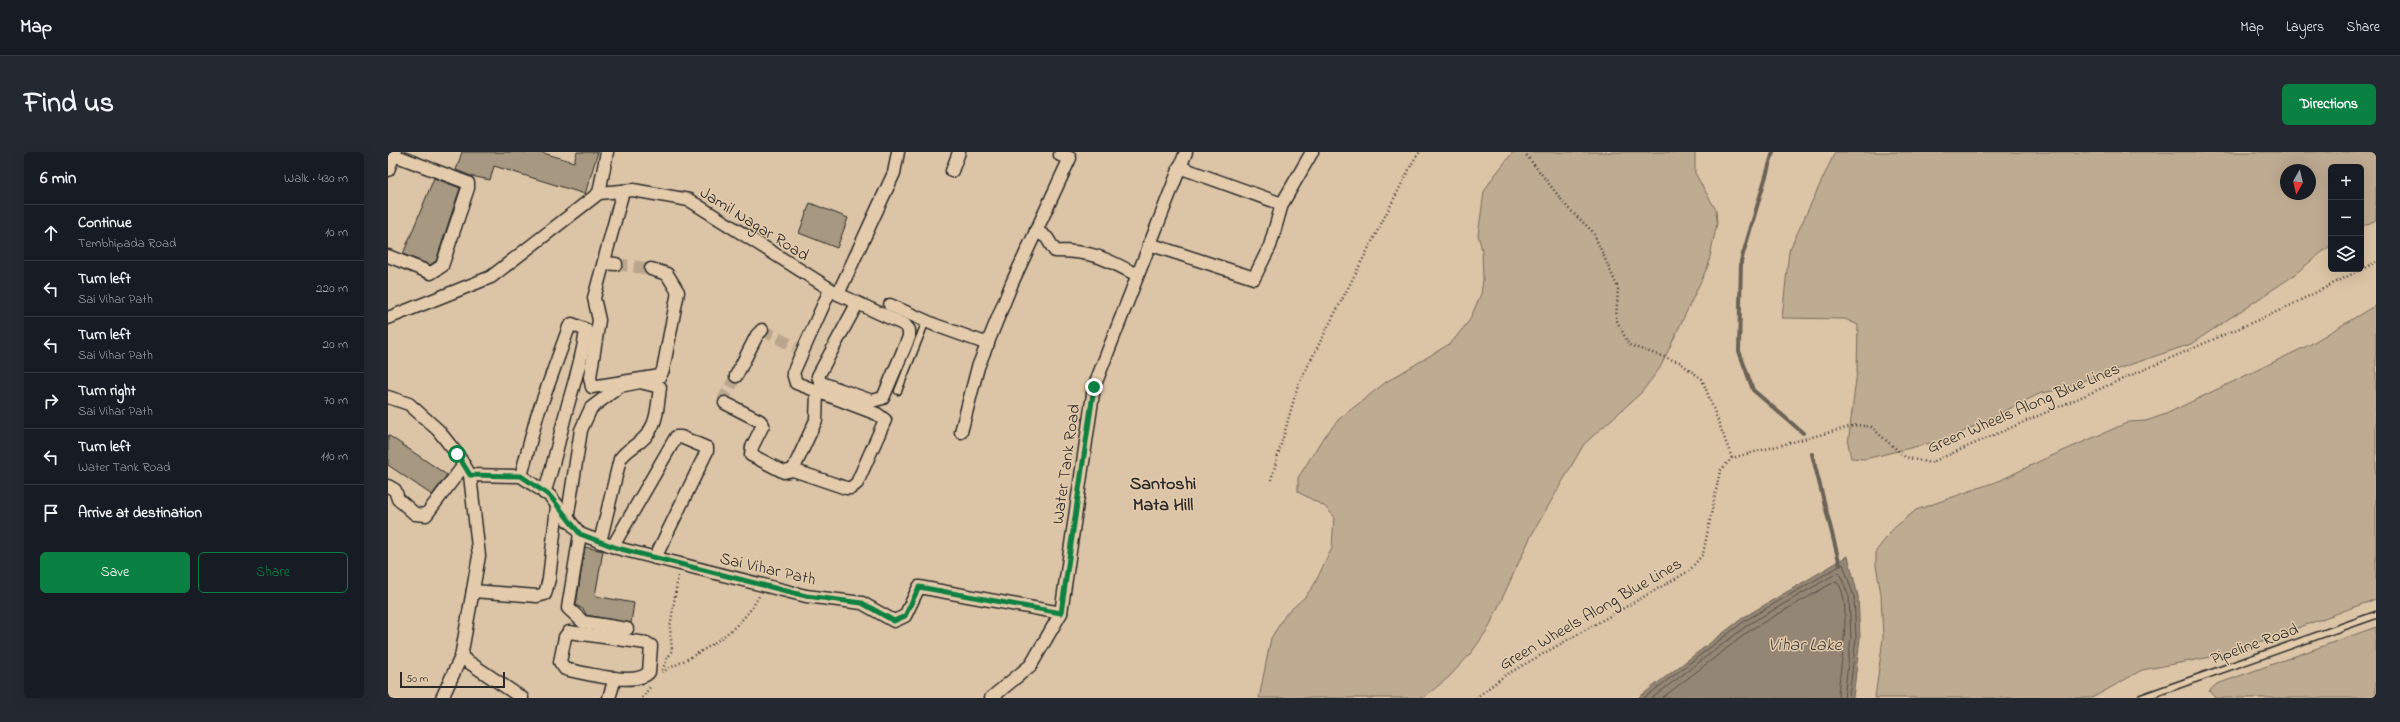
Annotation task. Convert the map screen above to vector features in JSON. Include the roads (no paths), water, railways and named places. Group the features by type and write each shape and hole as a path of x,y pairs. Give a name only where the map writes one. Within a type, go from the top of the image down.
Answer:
{"street":[{"path":"388,318 491,276 599,192 607,152"},
{"path":"725,403 760,421 763,425 752,447 751,455 784,472 793,470 851,488 857,484 885,420 877,414 816,392 796,382 793,373 799,349 834,292 894,173 898,152"},
{"path":"952,171 959,152"},
{"path":"961,432 978,367 1012,283 1070,158 1060,155 1061,152"},
{"name":"Water Tank Road","path":"991,698 1031,665 1061,613 1094,387 1186,152"},
{"path":"1149,244 1254,278 1270,246 1282,204 1312,152"},
{"path":"388,170 394,154 468,183 468,188 442,266 438,271 431,273 388,256"},
{"path":"1179,167 1282,204"},
{"path":"623,190 594,298 599,320 590,377 592,387 660,376 663,370 678,292 667,274 651,269"},
{"name":"Jamil Nagar Road","path":"599,192 634,190 689,200 834,292 905,325 909,330 909,337 883,398 879,400 872,401 821,383 818,376 857,304"},
{"path":"1036,230 1048,238 1055,251 1080,251 1101,256 1137,275"},
{"path":"604,262 616,264"},
{"path":"890,305 926,321 988,344"},
{"path":"467,470 521,476 537,416 569,327 572,324 586,330 579,371 544,493"},
{"path":"736,376 757,335 762,330"},
{"path":"568,520 581,430 591,408 620,386 640,382 660,387 655,424 640,441 626,451 620,459 600,542"},
{"path":"793,470 816,420 816,392"},
{"path":"388,397 409,404 432,424 457,454 467,470 480,556 461,656 442,698"},
{"path":"613,546 676,437 682,437 707,448 708,451 655,558"},
{"path":"388,486 398,492 398,499 415,514 426,515 467,470"},
{"name":"Sai Vihar Path","path":"521,476 544,493 580,534 600,542 655,558 806,596 862,603 894,621 905,616 919,587 1061,613"},
{"path":"473,592 537,596 545,594 549,579 557,506"},
{"path":"580,534 568,608 583,622 627,629"},
{"path":"569,632 646,643 651,646 649,672 646,676 640,678 615,678 564,670 560,662 567,634 569,632"},
{"path":"461,656 522,698"},
{"path":"609,698 615,678"}],"lane":[{"path":"898,391 926,321"},
{"name":"Pipeline Road","path":"2141,698 2376,615"}],"water":[{"name":"Vihar Lake","path":"1848,556 1858,596 1860,638 1853,698 1638,698 1744,617"}],"waterway":[{"path":"1773,152 1741,261 1739,351 1753,390 1803,433"},
{"path":"1812,454 1840,565"}],"tunnel":[{"path":"616,264 651,269"},
{"path":"762,330 795,347"},
{"path":"725,403 724,398 736,376"}],"district":[{"name":"Santoshi Mata Hill","path":"1163,493"}]}
